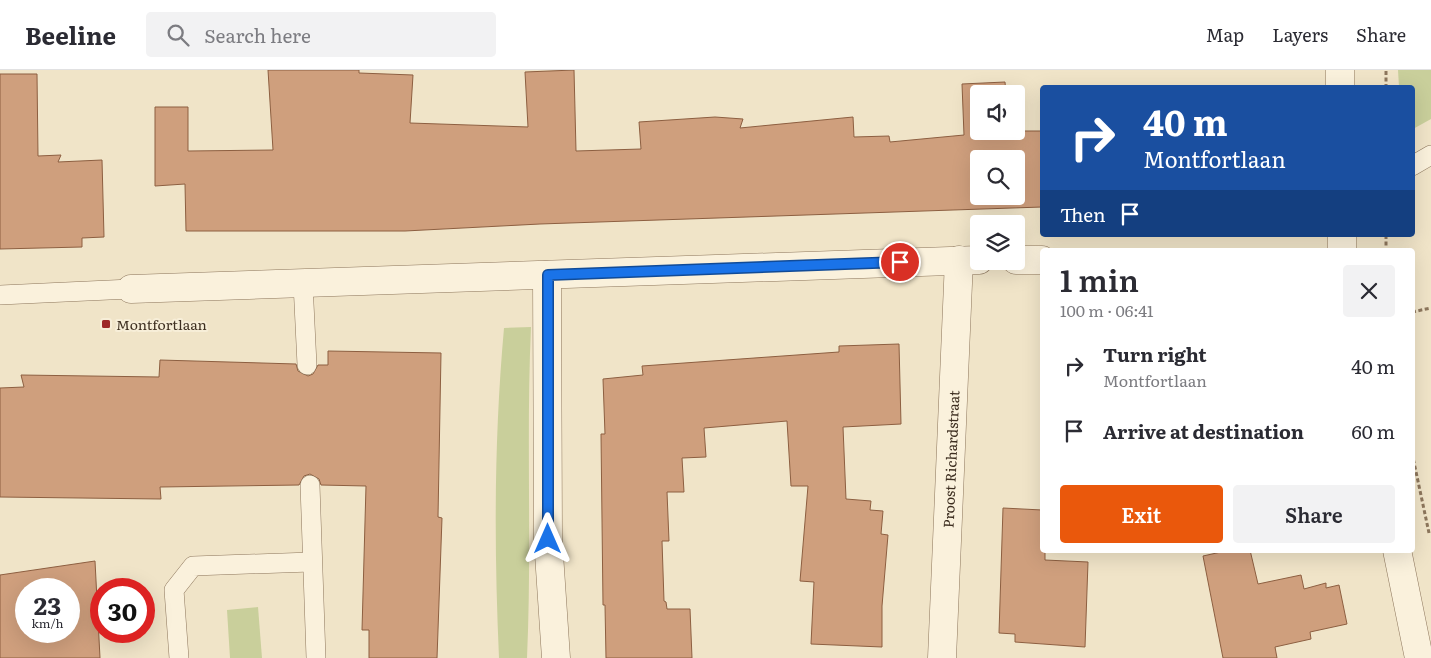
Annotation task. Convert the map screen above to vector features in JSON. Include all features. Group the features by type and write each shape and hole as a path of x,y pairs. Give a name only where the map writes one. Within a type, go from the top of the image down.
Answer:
{"street":[{"path":"1340,70 1340,85"},
{"path":"131,289 969,260"},
{"name":"Proost Richardstraat","path":"942,658 969,260"},
{"path":"1025,260 1040,260"},
{"path":"548,275 548,539 556,658"},
{"path":"1398,553 1419,658"}],"lane":[{"path":"1415,164 1431,155"},
{"path":"303,283 307,365"},
{"path":"0,295 131,289"},
{"path":"310,485 311,562 316,658"},
{"path":"179,658 174,590 194,566 311,562"}],"path":[{"path":"1386,70 1386,85"},
{"path":"1415,311 1431,308"},
{"path":"1415,466 1431,542"}],"green space":[{"path":"1398,70 1431,70 1431,119 1415,128 1415,85 1399,85"},
{"path":"531,327 527,658 499,658 496,493 498,411 504,328"},
{"path":"258,607 262,658 230,658 227,610"}],"building":[{"path":"268,70 359,70 359,73 413,75 410,123 528,127 525,72 574,70 576,151 641,149 639,122 715,117 743,119 740,128 853,117 854,137 889,136 890,142 964,135 962,84 1005,82 1005,85 970,85 970,140 1025,140 1025,131 1040,131 1040,207 540,224 405,231 186,231 185,184 155,186 155,107 188,107 188,151 273,150"},
{"path":"0,74 37,74 38,156 61,155 58,162 102,160 104,237 82,238 82,247 0,249"},
{"path":"899,344 901,424 843,427 846,499 871,501 870,510 883,511 881,534 888,535 882,606 882,647 811,644 814,582 800,581 808,486 791,486 787,421 704,428 706,457 682,458 684,492 667,492 669,541 662,541 664,601 666,602 667,609 690,609 692,658 606,658 605,605 603,605 601,434 605,434 603,379 643,375 642,366 839,352 839,346"},
{"path":"328,351 441,353 438,517 442,518 437,658 369,658 369,630 362,630 366,486 321,485 319,479 310,474 304,476 299,485 160,487 161,499 0,497 0,388 24,387 21,375 159,377 160,360 296,364 298,371 308,376 313,374 318,365 328,365"},
{"path":"1003,508 1040,510 1040,553 1045,553 1045,560 1088,562 1085,647 1015,642 1015,634 999,633"},
{"path":"1216,553 1251,553 1258,584 1301,575 1304,589 1326,583 1326,588 1339,585 1347,624 1310,632 1311,639 1275,647 1277,658 1223,658 1203,556"},
{"path":"95,561 96,578 90,578 90,643 99,643 100,658 0,658 0,575"}],"place":[{"name":"Montfortlaan","path":"106,324"}],"route":[{"path":"548,539 548,275 900,262"}]}
